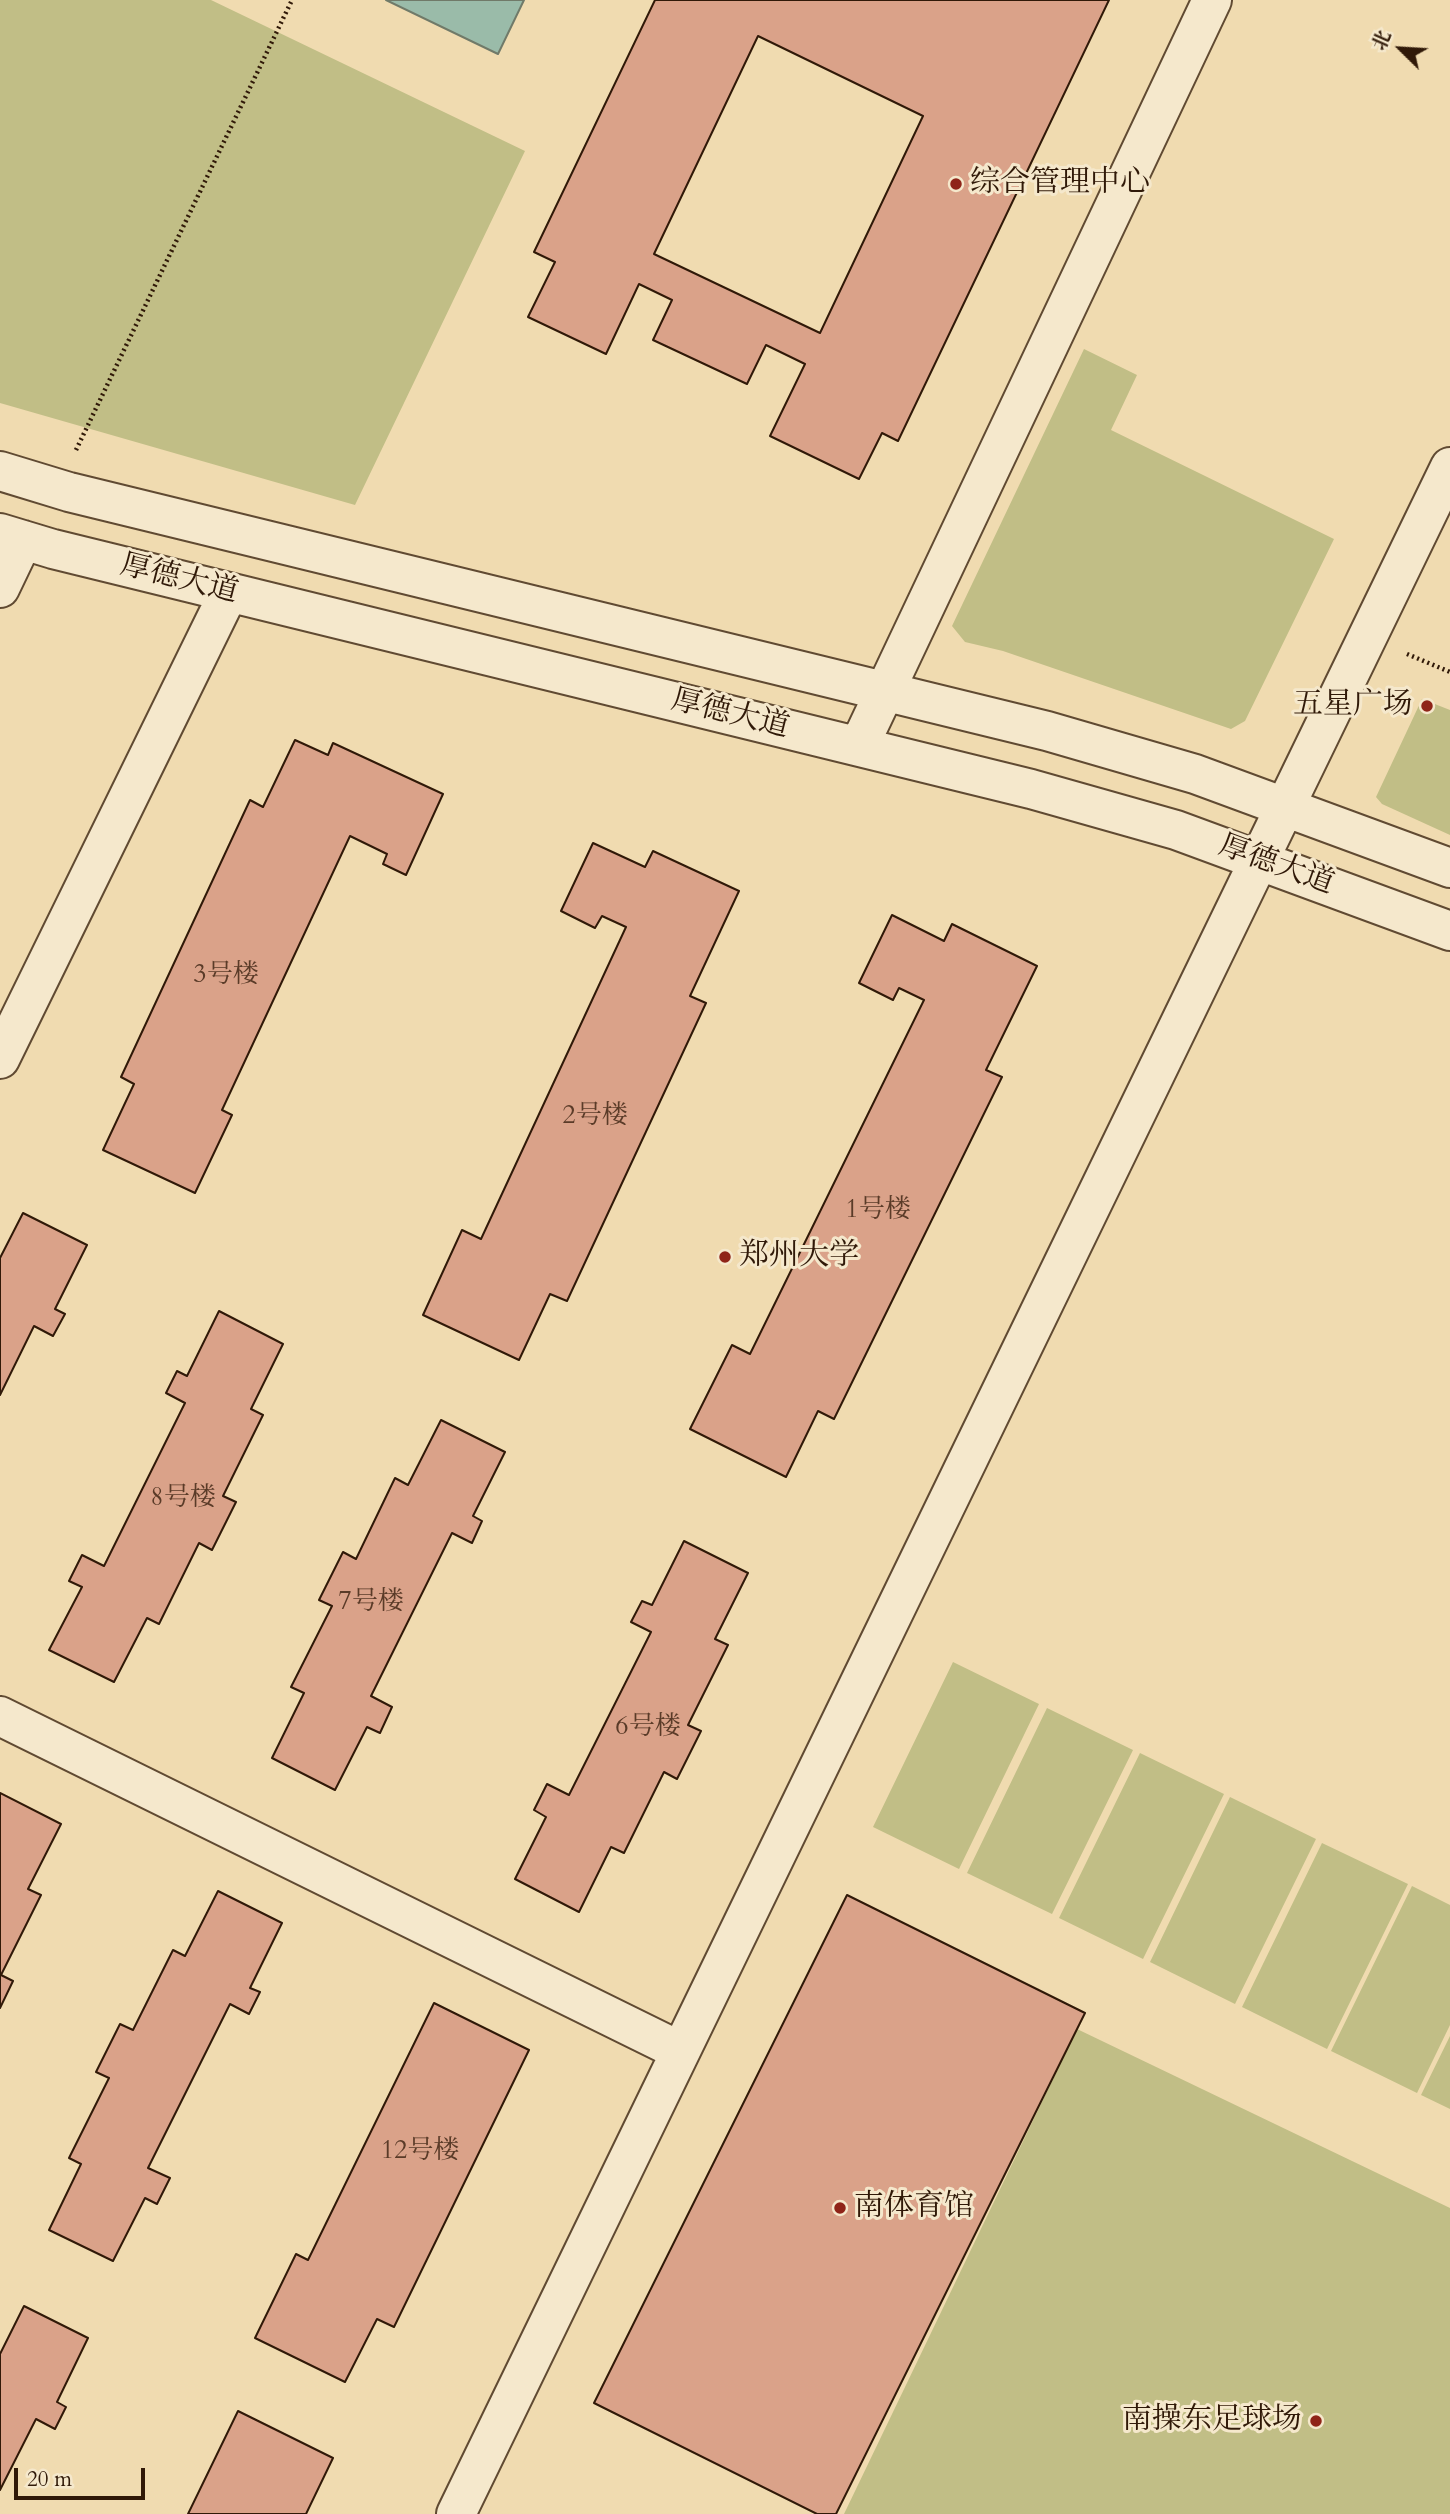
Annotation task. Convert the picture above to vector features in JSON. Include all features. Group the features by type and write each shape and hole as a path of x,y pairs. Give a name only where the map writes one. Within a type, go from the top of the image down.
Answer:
{"lane":[{"path":"859,746 1212,0"},
{"path":"456,2514 1450,467"},
{"name":"厚德大道","path":"0,471 57,489 1047,731 1195,774 1450,868"},
{"name":"厚德大道","path":"12,536 1031,789 1176,830 1450,931"},
{"path":"0,588 12,536"},
{"path":"2,1049 229,592"},
{"path":"0,1716 680,2051"}],"path":[{"path":"57,489 292,0"}],"shaded area":[{"path":"0,0 211,0 525,151 355,505 0,403"},
{"path":"386,0 524,0 498,54"},
{"path":"1084,349 1137,375 1111,430 1334,539 1245,721 1231,729 1003,651 965,642 952,626"},
{"path":"1422,699 1450,710 1450,835 1382,804 1376,797"},
{"path":"953,1662 1039,1704 959,1869 873,1827"},
{"path":"1047,1708 1133,1750 1052,1914 967,1873"},
{"path":"1140,1753 1224,1794 1143,1959 1059,1918"},
{"path":"1230,1797 1316,1839 1235,2004 1150,1962"},
{"path":"1322,1843 1408,1884 1327,2049 1242,2007"},
{"path":"1412,1886 1450,1905 1450,2025 1417,2093 1331,2051"},
{"path":"1077,2029 1450,2208 1450,2514 844,2514"},
{"path":"1450,2036 1450,2109 1421,2095"}],"building":[{"name":"综合管理中心","path":"655,0 1109,0 898,441 882,433 859,479 770,436 805,364 766,345 747,384 653,340 672,300 639,284 606,354 528,317 555,262 534,252","holes":["758,36 923,116 820,333 654,254"]},
{"path":"295,740 328,755 333,743 443,794 406,875 383,864 387,854 350,836 222,1110 232,1115 195,1193 103,1150 134,1084 121,1077 250,800 263,807"},
{"path":"593,843 645,867 653,851 739,891 690,996 706,1003 567,1301 550,1294 519,1360 423,1315 462,1230 481,1239 626,927 602,916 595,928 561,911"},
{"path":"892,915 944,941 952,924 1037,966 986,1070 1002,1077 834,1419 818,1411 786,1477 690,1429 732,1345 750,1354 924,1000 899,988 893,1000 859,983"},
{"path":"23,1213 87,1245 55,1309 65,1314 53,1336 34,1326 0,1395 0,1258"},
{"path":"219,1311 283,1344 251,1409 263,1415 223,1496 236,1502 212,1550 199,1543 159,1624 147,1618 114,1682 49,1650 82,1587 69,1581 82,1555 104,1566 185,1403 166,1393 177,1371 187,1376"},
{"path":"441,1420 505,1452 473,1516 482,1521 472,1543 452,1533 371,1696 392,1707 380,1733 367,1727 335,1790 272,1758 304,1693 291,1687 332,1606 319,1600 343,1552 356,1559 395,1478 408,1485"},
{"path":"684,1541 748,1573 715,1639 728,1645 688,1725 701,1731 677,1779 664,1772 624,1853 611,1847 579,1912 515,1879 546,1817 534,1810 547,1784 569,1795 651,1632 631,1622 642,1601 652,1605"},
{"path":"0,1793 61,1824 28,1889 41,1895 1,1975 13,1981 0,2008"},
{"path":"218,1891 282,1923 250,1988 260,1992 249,2014 230,2004 148,2168 170,2178 157,2204 145,2198 113,2261 49,2230 81,2164 69,2158 109,2078 96,2072 120,2024 133,2030 173,1950 185,1956"},
{"name":"南体育馆","path":"847,1895 1085,2013 836,2514 817,2514 594,2403"},
{"path":"434,2003 529,2050 394,2327 377,2319 345,2382 255,2338 296,2254 308,2260"},
{"path":"24,2306 88,2338 57,2402 66,2407 55,2429 36,2419 0,2490 0,2354"},
{"path":"238,2411 333,2458 306,2514 188,2514"}],"place":[{"name":"综合管理中心","path":"956,184"},
{"name":"五星广场","path":"1427,706"},
{"name":"郑州大学","path":"725,1257"},
{"name":"南体育馆","path":"840,2208"},
{"name":"南操东足球场","path":"1316,2421"}]}
